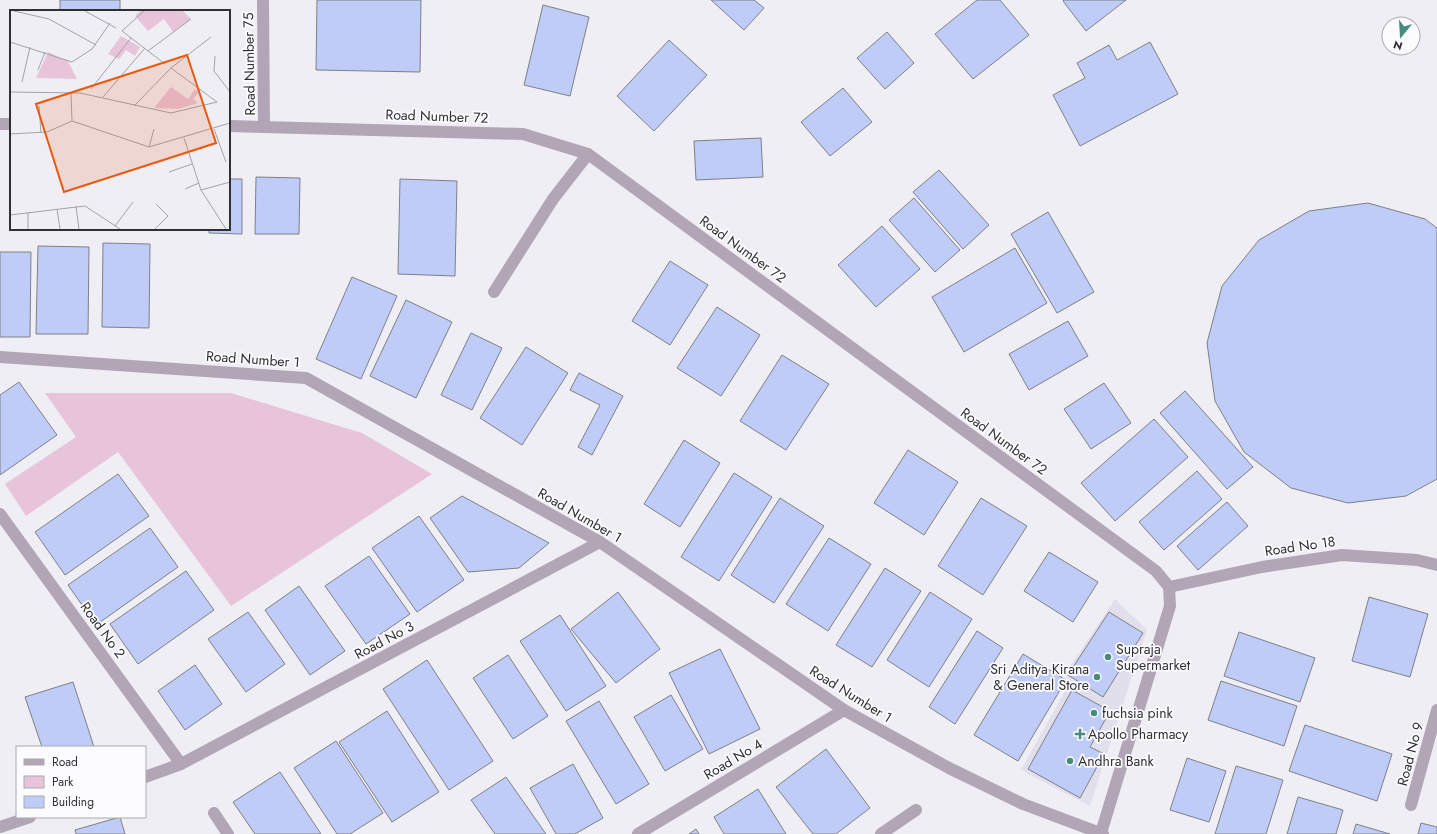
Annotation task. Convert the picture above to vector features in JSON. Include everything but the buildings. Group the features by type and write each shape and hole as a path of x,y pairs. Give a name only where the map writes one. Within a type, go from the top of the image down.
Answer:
{"street":[{"name":"Road Number 75","path":"263,0 264,127"},
{"name":"Road Number 72","path":"230,126 523,134 588,154 1156,571 1169,587"},
{"path":"494,292 552,199 588,154"},
{"name":"Road Number 1","path":"0,357 306,378 600,542 844,710 949,768 1016,801 1102,834"},
{"name":"Road No 2","path":"0,514 181,764"},
{"name":"Road No 3","path":"146,777 181,764 600,542"},
{"name":"Road No 18","path":"1169,587 1262,567 1342,555 1417,560 1437,565"},
{"path":"1102,834 1170,606 1169,587"},
{"name":"Road No 4","path":"638,834 844,710"},
{"name":"Road No 9","path":"1411,805 1437,710"},
{"path":"881,834 916,810"},
{"path":"214,813 228,834"},
{"path":"0,827 27,818"}],"shaded area":[{"path":"1115,599 1147,630 1090,806 1021,770 1070,682 1065,674"}],"green space":[{"path":"45,393 231,393 362,433 432,474 231,606 118,452 26,516 5,484 76,437"}],"place":[{"name":"Supraja Supermarket","path":"1108,657"},
{"name":"Sri Aditya Kirana & General Store","path":"1097,677"},
{"name":"fuchsia pink","path":"1094,713"},
{"name":"Apollo Pharmacy","path":"1080,734"},
{"name":"Andhra Bank","path":"1070,761"}]}
